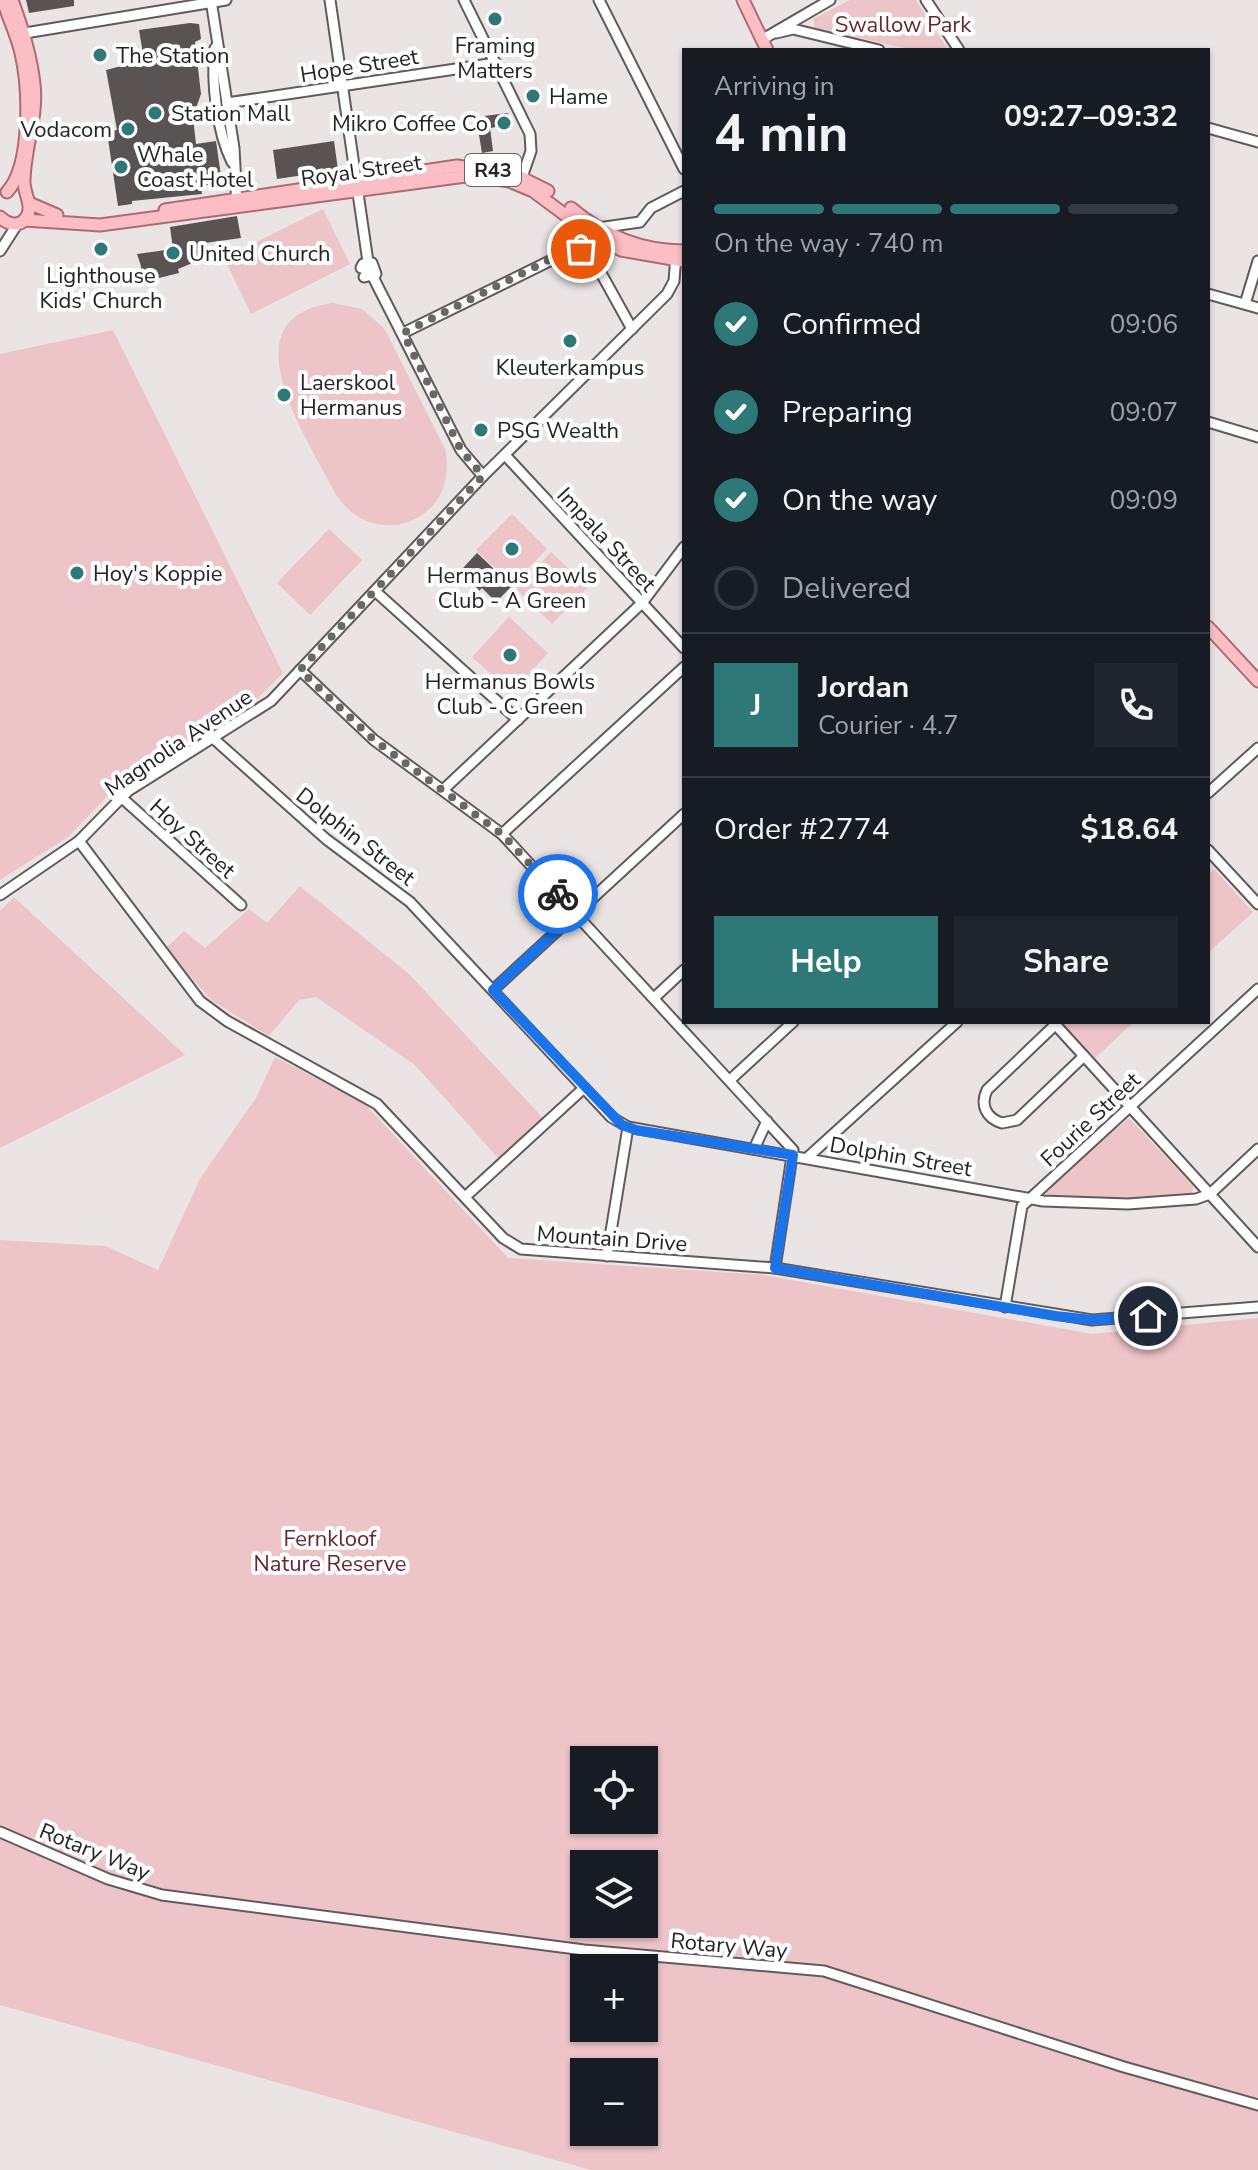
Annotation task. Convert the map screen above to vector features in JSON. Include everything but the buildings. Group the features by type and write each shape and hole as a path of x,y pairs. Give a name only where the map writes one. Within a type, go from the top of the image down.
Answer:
{"main road":[{"name":"R43","path":"3,0 20,34 26,121 15,180 3,195"},
{"name":"R43","path":"0,217 7,223 21,222 28,200 24,181 36,98 12,0"},
{"path":"743,0 767,47"},
{"name":"Royal Street","path":"357,186 457,166 495,170 522,177 558,197 598,228 636,244 680,256"},
{"name":"Royal Street","path":"28,200 62,217 99,220 461,175 497,179 540,194 585,230 613,246 638,255 680,256"},
{"name":"R43","path":"3,195 16,191 28,200"},
{"name":"Royal Street","path":"21,222 42,219 100,225 236,203"},
{"path":"1210,629 1258,681"}],"street":[{"path":"20,34 226,0"},
{"path":"330,0 368,262 377,270 373,277 461,450 483,476"},
{"path":"464,0 530,134 531,151 522,177"},
{"path":"599,0 682,165"},
{"path":"767,47 776,33 830,0"},
{"path":"926,0 958,48"},
{"path":"211,1 234,148 232,162 236,203"},
{"path":"776,33 793,29 871,48"},
{"path":"216,43 213,67 225,150 232,162"},
{"name":"Hope Street","path":"227,103 496,63"},
{"path":"1210,129 1258,142"},
{"path":"598,228 640,222 651,208 682,192"},
{"path":"0,251 21,222"},
{"path":"403,333 567,251 581,249 591,255 632,329"},
{"name":"Magnolia Avenue","path":"4,892 79,841 121,797 257,713 483,476 670,291 680,256"},
{"path":"1245,304 1258,261"},
{"path":"1210,295 1258,308"},
{"path":"1210,423 1258,437"},
{"name":"Impala Street","path":"505,455 682,646"},
{"path":"443,790 642,603 682,550"},
{"path":"375,591 518,720"},
{"path":"502,834 682,669"},
{"path":"300,670 374,740 502,834 793,1150 775,1268"},
{"name":"Dolphin Street","path":"214,739 326,839 410,902 611,1117 628,1127 1078,1204 1196,1199 1210,1194"},
{"path":"1210,791 1258,748"},
{"name":"Hoy Street","path":"121,797 241,905"},
{"path":"493,990 682,816"},
{"name":"Mountain Drive","path":"79,841 200,1001 227,1021 369,1098 503,1238 521,1249 775,1268 1092,1320 1258,1307"},
{"path":"1210,852 1258,904"},
{"path":"0,903 4,892"},
{"path":"654,998 682,972"},
{"name":"Fourie Street","path":"1005,1307 1022,1206 1258,989"},
{"path":"730,1080 791,1024"},
{"path":"808,1157 955,1024"},
{"path":"1053,1024 987,1090 984,1103 989,1116 1002,1123 1017,1120 1084,1056"},
{"path":"1055,1024 1258,1247"},
{"path":"465,1197 584,1088"},
{"path":"754,1149 767,1121"},
{"path":"607,1256 628,1127"},
{"path":"1210,1194 1258,1149"},
{"name":"Rotary Way","path":"0,1832 108,1879 162,1895 584,1950 824,1971 1124,2067 1258,2105"}],"green space":[{"name":"Swallow Park","path":"850,0 916,0 947,48 904,48 815,28 813,19"},
{"path":"323,209 350,264 251,314 224,258"},
{"path":"333,303 362,309 384,328 445,449 446,474 440,495 427,511 410,521 391,525 370,522 351,512 335,493 308,443 283,384 278,356 283,331 300,313"},
{"path":"113,330 283,673 258,698 123,780 68,837 0,880 0,354"},
{"name":"Hermanus Bowls Club - A Green","path":"512,514 547,549 512,585 476,550"},
{"path":"329,529 362,560 310,615 277,583"},
{"path":"551,552 588,587 552,624 516,589"},
{"name":"Hermanus Bowls Club - C Green","path":"509,617 548,653 512,693 472,657"},
{"path":"1214,869 1253,912 1210,951 1210,873"},
{"path":"300,886 409,974 543,1118 499,1159 415,1065 316,997 299,1000 269,1036 211,1000 166,948 184,931 205,948 249,909 267,923"},
{"path":"14,897 185,1055 0,1148 0,911"},
{"path":"1062,1024 1132,1024 1094,1059"},
{"name":"Fernkloof Nature Reserve","path":"275,1057 364,1103 508,1258 763,1275 1092,1334 1258,1318 1258,2170 591,2170 0,2005 0,1240 105,1246 158,1270 201,1177 256,1098"},
{"path":"1129,1118 1193,1186 1192,1193 1126,1199 1045,1194 1048,1187"}],"way so far":[{"path":"558,894 502,834 374,740 300,670 483,476 465,458 403,333 567,251 581,249"}],"place":[{"name":"Framing Matters","path":"495,19"},
{"name":"The Station","path":"100,55"},
{"name":"Hame","path":"533,96"},
{"name":"Station Mall","path":"155,113"},
{"name":"Mikro Coffee Co","path":"504,123"},
{"name":"Vodacom","path":"128,129"},
{"name":"Whale Coast Hotel","path":"121,167"},
{"name":"Lighthouse Kids' Church","path":"101,249"},
{"name":"United Church","path":"173,253"},
{"name":"Kleuterkampus","path":"570,341"},
{"name":"Laerskool Hermanus","path":"284,395"},
{"name":"PSG Wealth","path":"481,430"},
{"name":"Hermanus Bowls Club - A Green","path":"512,549"},
{"name":"Hoy's Koppie","path":"77,573"},
{"name":"Hermanus Bowls Club - C Green","path":"510,655"}],"route":[{"path":"558,894 576,913 493,990 611,1117 622,1125 636,1130 793,1155 775,1268 1056,1316 1092,1320 1148,1316"}]}
